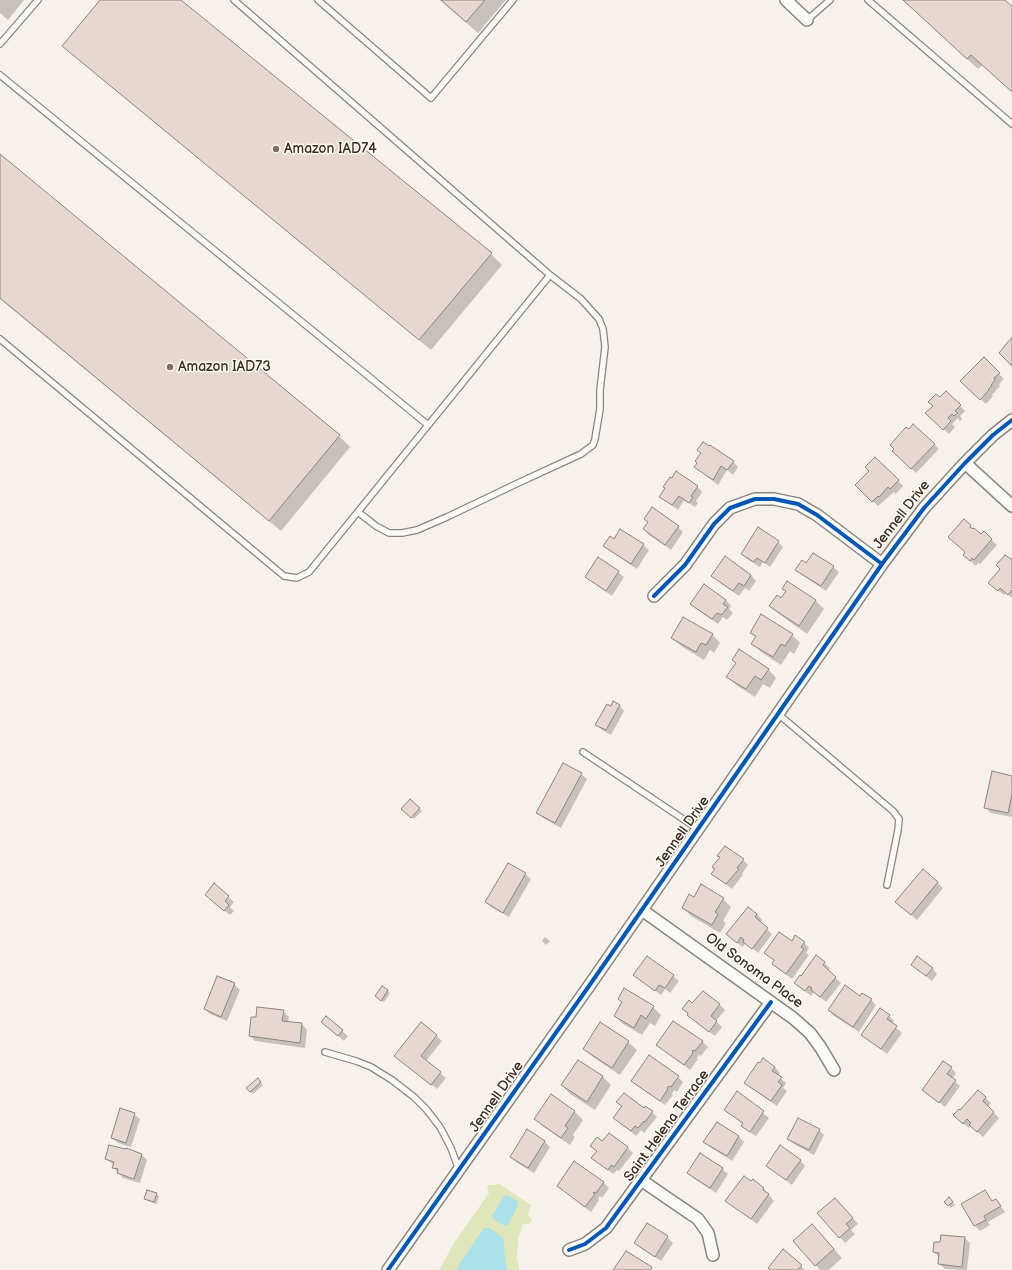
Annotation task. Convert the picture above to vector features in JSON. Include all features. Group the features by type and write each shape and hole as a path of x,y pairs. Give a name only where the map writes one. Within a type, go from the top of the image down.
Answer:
{"street":[{"path":"786,0 807,20"},
{"name":"Jennell Drive","path":"388,1270 460,1170 698,830 777,713 882,564 924,508 993,435 1012,420"},
{"path":"965,463 1012,506"},
{"path":"654,596 685,565 714,524 730,508 754,499 774,499 798,504 817,515 882,564"},
{"name":"Old Sonoma Place","path":"642,910 793,1018 810,1033 834,1070"},
{"name":"Saint Helena Terrace","path":"569,1250 585,1244 606,1228 771,1002"},
{"path":"641,1180 698,1219 708,1233 713,1255"}],"lane":[{"path":"0,44 38,0"},
{"path":"234,0 550,274 581,299 599,319 603,329 605,347 600,390 600,410 595,439 593,445 581,454 417,530 402,533 389,533 376,526 358,512"},
{"path":"318,0 431,98 513,0"},
{"path":"807,20 830,0"},
{"path":"868,0 1012,124"},
{"path":"0,75 428,425"},
{"path":"0,339 284,576 297,578 309,572 550,274"},
{"path":"777,713 893,811 899,819 887,885"},
{"path":"583,752 698,830"},
{"path":"325,1052 371,1067 392,1080 414,1097 426,1109 440,1128 451,1148 460,1170"}],"green space":[{"path":"498,1183 531,1205 528,1215 532,1220 529,1224 523,1224 518,1239 517,1257 519,1270 439,1270 454,1243 489,1193 487,1188 489,1185 495,1185"}],"water":[{"path":"507,1195 517,1201 518,1205 508,1225 505,1226 496,1221 492,1216 504,1196"},
{"path":"484,1228 493,1230 504,1239 507,1270 457,1270 460,1263"}],"building":[{"name":"Amazon IAD74","path":"100,0 181,0 492,253 419,340 62,46"},
{"path":"441,0 485,0 466,22"},
{"path":"903,0 1005,0 1012,6 1012,92 971,55 967,59"},
{"name":"Amazon IAD73","path":"0,154 340,435 269,521 0,298"},
{"path":"1012,337 1012,366 999,353"},
{"path":"984,357 1000,373 994,378 995,380 989,390 980,400 960,381"},
{"path":"946,391 961,405 955,411 958,413 954,416 952,414 948,418 951,421 943,430 925,413 933,406 928,402 936,394 940,397"},
{"path":"913,424 935,444 911,469 892,451 894,449 890,445 906,427 909,429"},
{"path":"703,442 734,461 727,470 721,466 713,480 694,467 697,463 695,461 701,453 697,450"},
{"path":"875,457 899,480 890,489 888,487 872,502 855,485 869,471 865,467"},
{"path":"676,471 698,486 691,496 693,497 689,503 679,496 672,505 659,497 665,488 663,487 670,477 672,478"},
{"path":"652,507 679,526 665,545 643,529 648,522 644,519"},
{"path":"964,519 971,525 970,527 973,529 974,528 981,534 984,531 992,539 974,560 972,558 970,561 963,555 965,552 948,537"},
{"path":"758,527 779,541 765,563 757,558 754,562 741,554"},
{"path":"620,529 644,544 631,564 603,546 610,536 614,539"},
{"path":"813,553 834,566 821,586 795,570 802,560 806,563"},
{"path":"1005,555 1011,559 1012,558 1012,590 1008,595 1000,588 998,591 988,583 1000,569 996,565"},
{"path":"725,556 751,575 744,586 739,583 733,591 711,576"},
{"path":"598,557 619,571 606,591 585,577"},
{"path":"787,581 816,600 799,626 769,606 777,595 781,598 786,591 782,589"},
{"path":"704,584 726,600 723,604 728,607 721,615 717,613 712,619 690,604"},
{"path":"761,614 793,634 785,646 781,644 773,657 751,644 756,636 750,633"},
{"path":"683,617 713,634 706,645 701,643 696,652 671,638"},
{"path":"739,649 769,669 761,680 755,676 746,689 726,677 736,663 732,660"},
{"path":"613,701 620,705 606,730 595,725 607,704 611,706"},
{"path":"563,763 582,773 555,823 536,813"},
{"path":"992,771 1012,776 1012,794 1008,813 984,808"},
{"path":"410,799 420,808 411,818 401,809"},
{"path":"725,846 744,859 737,868 739,869 726,884 711,874 715,869 712,867 720,857 717,856"},
{"path":"508,863 526,873 503,913 485,902"},
{"path":"923,869 938,882 911,915 895,902"},
{"path":"214,883 229,896 225,901 229,905 224,911 205,895"},
{"path":"701,884 724,898 715,912 718,914 712,925 682,908 689,894 694,897"},
{"path":"748,907 757,914 755,917 768,928 752,949 743,942 744,940 741,937 737,943 726,934"},
{"path":"779,932 792,941 795,935 805,942 801,947 804,949 786,974 772,964 774,960 764,953"},
{"path":"816,955 825,962 823,965 836,977 820,997 811,990 812,988 809,986 805,991 794,983"},
{"path":"647,956 674,975 665,988 659,985 655,991 633,975"},
{"path":"917,956 933,968 926,976 911,965"},
{"path":"217,976 235,983 221,1017 204,1009"},
{"path":"845,985 860,996 862,993 872,999 853,1027 828,1010"},
{"path":"382,986 388,990 381,1001 375,996"},
{"path":"624,988 654,1006 646,1019 641,1015 634,1028 614,1016 622,1002 618,999"},
{"path":"703,991 720,1004 711,1016 717,1021 709,1032 687,1015 688,1013 682,1009 689,1000 692,1003"},
{"path":"257,1007 284,1010 282,1021 302,1023 300,1043 249,1036 251,1017 256,1017"},
{"path":"880,1008 890,1015 887,1019 897,1026 881,1049 861,1035"},
{"path":"326,1016 343,1030 338,1036 321,1022"},
{"path":"673,1021 703,1041 695,1051 693,1050 693,1053 684,1065 656,1045"},
{"path":"421,1022 437,1035 421,1056 441,1072 431,1085 394,1056"},
{"path":"600,1022 629,1041 612,1068 583,1049"},
{"path":"649,1055 679,1076 671,1087 669,1086 667,1088 668,1089 660,1101 631,1081"},
{"path":"763,1058 775,1067 772,1071 782,1077 778,1082 782,1085 771,1101 744,1083 758,1062 760,1063"},
{"path":"578,1060 603,1076 587,1102 561,1085"},
{"path":"943,1061 952,1067 947,1074 956,1080 939,1103 922,1090"},
{"path":"258,1078 261,1082 250,1092 246,1088"},
{"path":"978,1090 986,1097 983,1101 994,1112 977,1132 969,1125 971,1123 967,1119 963,1124 953,1115 959,1109 960,1110"},
{"path":"737,1091 764,1111 750,1132 741,1126 743,1123 724,1110"},
{"path":"624,1093 644,1108 645,1106 653,1111 645,1122 644,1121 638,1128 635,1126 631,1131 613,1118 622,1106 616,1102"},
{"path":"551,1094 575,1111 565,1126 568,1128 561,1138 534,1119"},
{"path":"120,1108 135,1113 126,1143 111,1138"},
{"path":"798,1118 820,1129 809,1150 787,1139"},
{"path":"717,1122 739,1136 727,1156 703,1142"},
{"path":"527,1129 545,1141 528,1168 510,1157"},
{"path":"609,1133 628,1147 614,1167 611,1165 608,1170 591,1158 597,1151 590,1146 597,1137 602,1141"},
{"path":"109,1145 126,1148 142,1154 134,1179 117,1173 118,1169 112,1168 114,1162 105,1159"},
{"path":"780,1145 801,1160 786,1180 766,1166"},
{"path":"700,1153 723,1168 710,1188 687,1173"},
{"path":"574,1161 604,1182 596,1193 593,1193 595,1194 585,1207 557,1186"},
{"path":"744,1176 751,1181 753,1179 769,1194 751,1219 725,1201"},
{"path":"147,1190 157,1193 154,1202 144,1199"},
{"path":"985,1190 992,1201 996,1199 1001,1206 984,1216 986,1220 974,1226 961,1204"},
{"path":"949,1197 953,1202 948,1206 944,1202"},
{"path":"835,1198 853,1218 846,1224 850,1228 839,1238 817,1213"},
{"path":"647,1223 668,1236 655,1257 634,1243"},
{"path":"812,1224 834,1249 815,1266 793,1241"},
{"path":"941,1235 965,1237 962,1267 938,1264 939,1253 933,1252 934,1242 940,1242"},
{"path":"783,1249 802,1265 798,1270 770,1270 768,1268"},
{"path":"626,1251 652,1267 650,1270 613,1270"}],"cycle path":[{"path":"388,1270 589,986 882,564 924,508 965,463 993,435 1012,420"},
{"path":"654,596 685,565 714,524 730,508 755,499 774,499 798,504 817,515 882,564"},
{"path":"569,1250 585,1244 606,1228 771,1002"}],"place":[{"name":"Amazon IAD74","path":"276,149"},
{"name":"Amazon IAD73","path":"170,367"}]}
